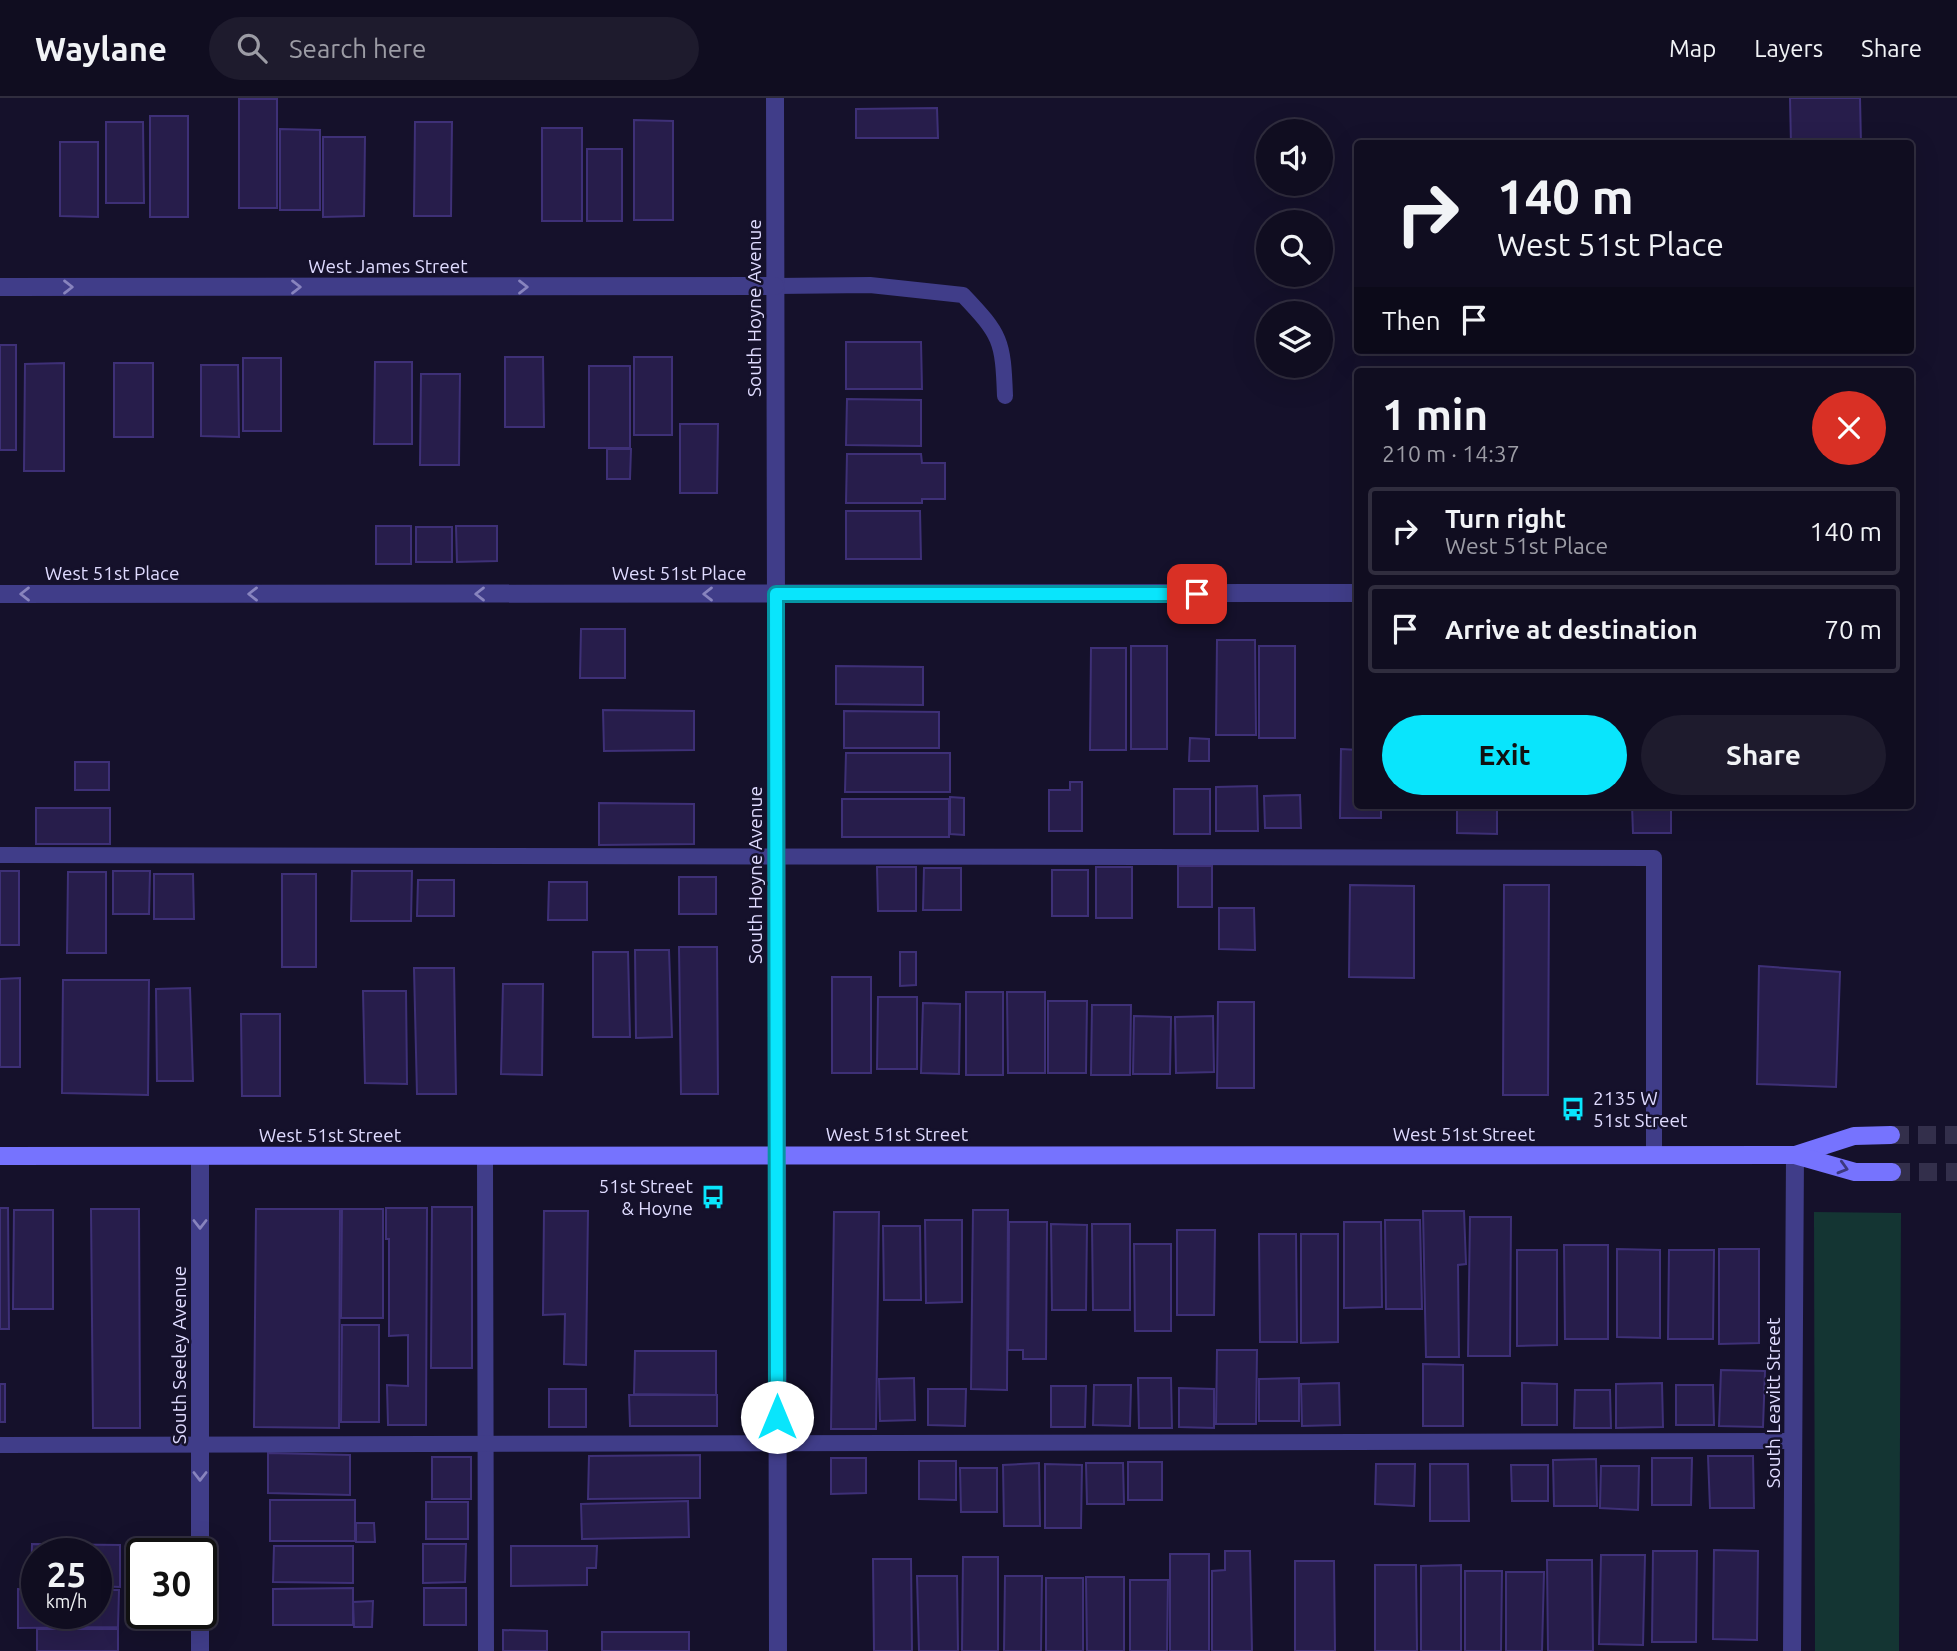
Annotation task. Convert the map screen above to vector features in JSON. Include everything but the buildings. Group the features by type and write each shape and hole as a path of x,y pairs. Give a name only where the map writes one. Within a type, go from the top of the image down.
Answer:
{"street":[{"name":"South Hoyne Avenue","path":"775,98 778,1651"},
{"name":"West James Street","path":"0,287 775,286"},
{"name":"West 51st Place","path":"0,594 1354,593"},
{"name":"West 51st Street","path":"0,1156 1795,1154 1854,1136 1891,1135"},
{"name":"West 51st Street","path":"1795,1154 1855,1172 1892,1172"},
{"name":"South Leavitt Street","path":"1792,1651 1795,1154"},
{"name":"South Seeley Avenue","path":"200,1156 200,1538"},
{"path":"200,1629 200,1651"}],"lane":[{"path":"775,286 870,285 963,295 995,329 1004,360 1005,396"},
{"path":"0,855 1654,858 1654,1155"},
{"path":"485,1156 486,1651"},
{"path":"0,1445 1793,1441"}],"green space":[{"path":"1814,1212 1901,1213 1899,1651 1815,1651"}],"tunnel":[{"path":"1891,1135 1957,1135"},
{"path":"1892,1172 1957,1172"}],"place":[{"name":"2135 W 51st Street","path":"1573,1109"},
{"name":"51st Street & Hoyne","path":"713,1197"}],"route":[{"path":"777,1417 776,594 1197,594"}]}
